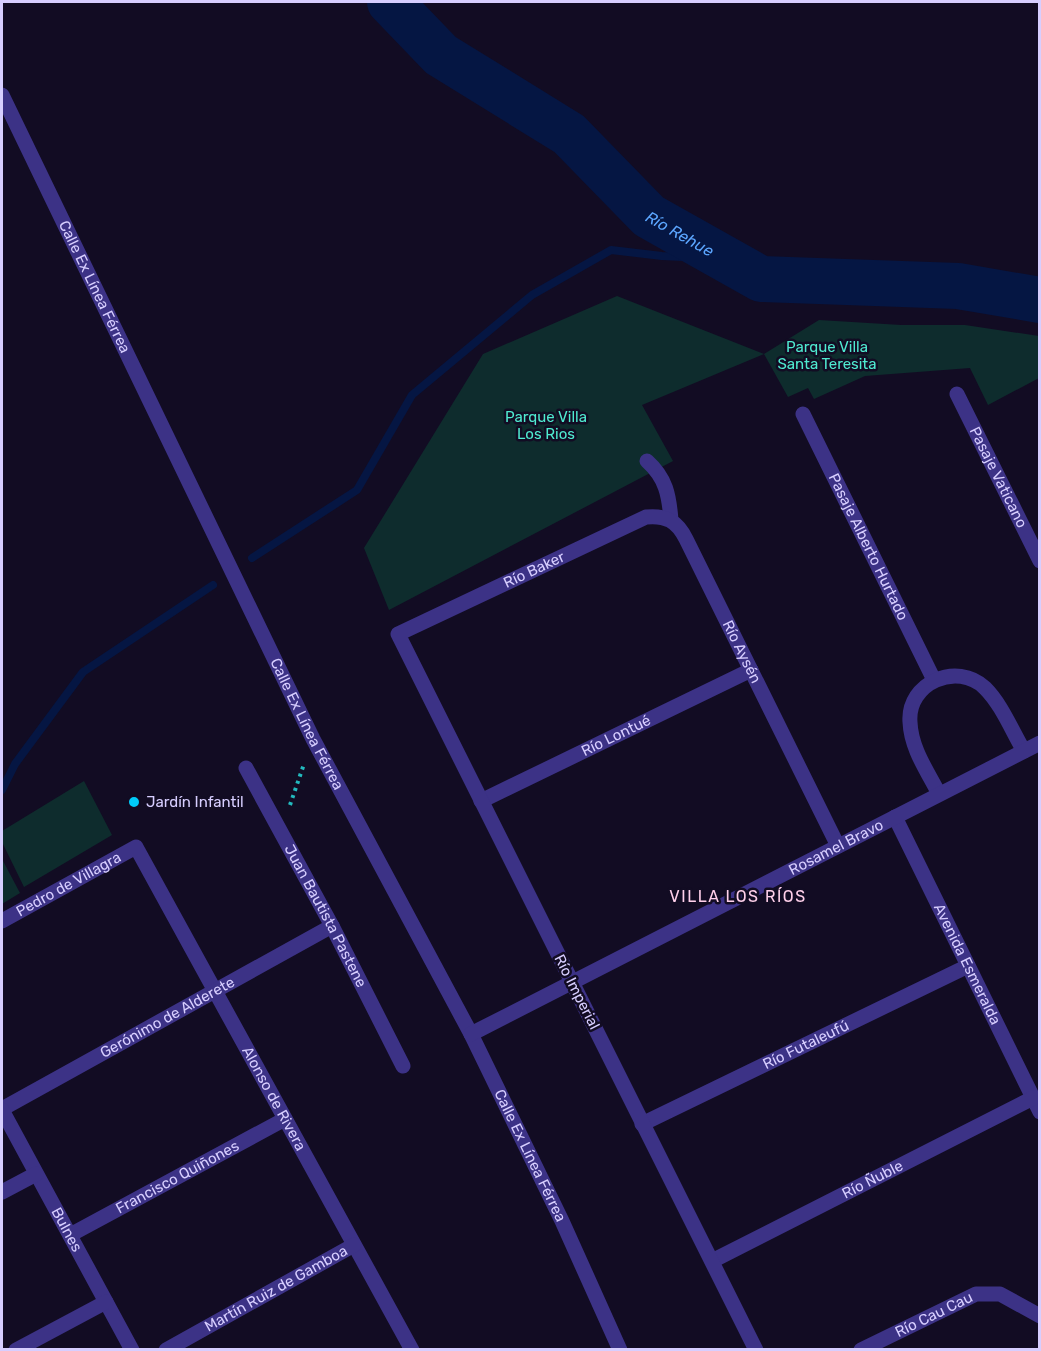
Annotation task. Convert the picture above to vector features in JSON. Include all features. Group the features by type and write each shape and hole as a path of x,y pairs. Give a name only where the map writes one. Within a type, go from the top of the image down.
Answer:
{"street":[{"name":"Calle Ex Línea Férrea","path":"2,95 313,739 471,1034 562,1221 620,1350"},
{"name":"Pasaje Vaticano","path":"957,394 1040,561"},
{"name":"Pasaje Alberto Hurtado","path":"803,414 934,680"},
{"path":"647,461 662,478 668,489 671,520"},
{"name":"Río Baker","path":"398,634 646,517 671,520"},
{"name":"Río Aysén","path":"671,520 681,529 838,846"},
{"name":"Río Imperial","path":"398,634 756,1350"},
{"name":"Río Lontué","path":"481,801 751,670"},
{"path":"939,794 914,746 909,721 916,697 934,680 956,676 977,682 993,699 1024,751"},
{"name":"Rosamel Bravo","path":"471,1034 1040,743"},
{"name":"Juan Bautista Pastene","path":"246,768 332,926 403,1065"},
{"name":"Avenida Esmeralda","path":"895,817 1036,1105"},
{"name":"Pedro de Villagra","path":"2,921 136,847"},
{"name":"Alonso de Rivera","path":"136,847 412,1350"},
{"name":"Gerónimo de Alderete","path":"2,1109 332,926"},
{"name":"Río Futaleufú","path":"642,1124 968,966"},
{"name":"Río Ñuble","path":"712,1261 1036,1105"},
{"name":"Bulnes","path":"2,1109 132,1350"},
{"name":"Francisco Quiñones","path":"70,1235 285,1119"},
{"path":"2,1192 36,1174"},
{"name":"Martín Ruiz de Gamboa","path":"166,1350 354,1245"},
{"name":"Río Cau Cau","path":"861,1350 976,1293 1000,1294 1040,1316"},
{"path":"16,1350 106,1302"}],"path":[{"path":"280,831 313,739"}],"green space":[{"name":"Parque Villa Los Rios","path":"617,296 764,354 642,405 673,461 389,610 364,548 483,354"},
{"name":"Parque Villa Santa Teresita","path":"819,320 901,325 965,325 1039,336 1039,378 988,405 970,368 865,376 814,399 808,388 788,397 764,354"},
{"path":"84,781 112,835 24,887 2,842 2,831"},
{"path":"2,859 20,893 2,904"}],"waterway":[{"name":"Río Rehue","path":"390,2 441,55 569,134 649,216 761,279 958,286 1040,300"},
{"path":"252,558 357,490 412,395 532,295 611,250 662,256 726,259"},
{"path":"2,790 15,764 83,672 213,585"}],"place":[{"name":"Jardín Infantil","path":"134,802"}],"district":[{"name":"VILLA LOS RÍOS","path":"738,896"}]}
